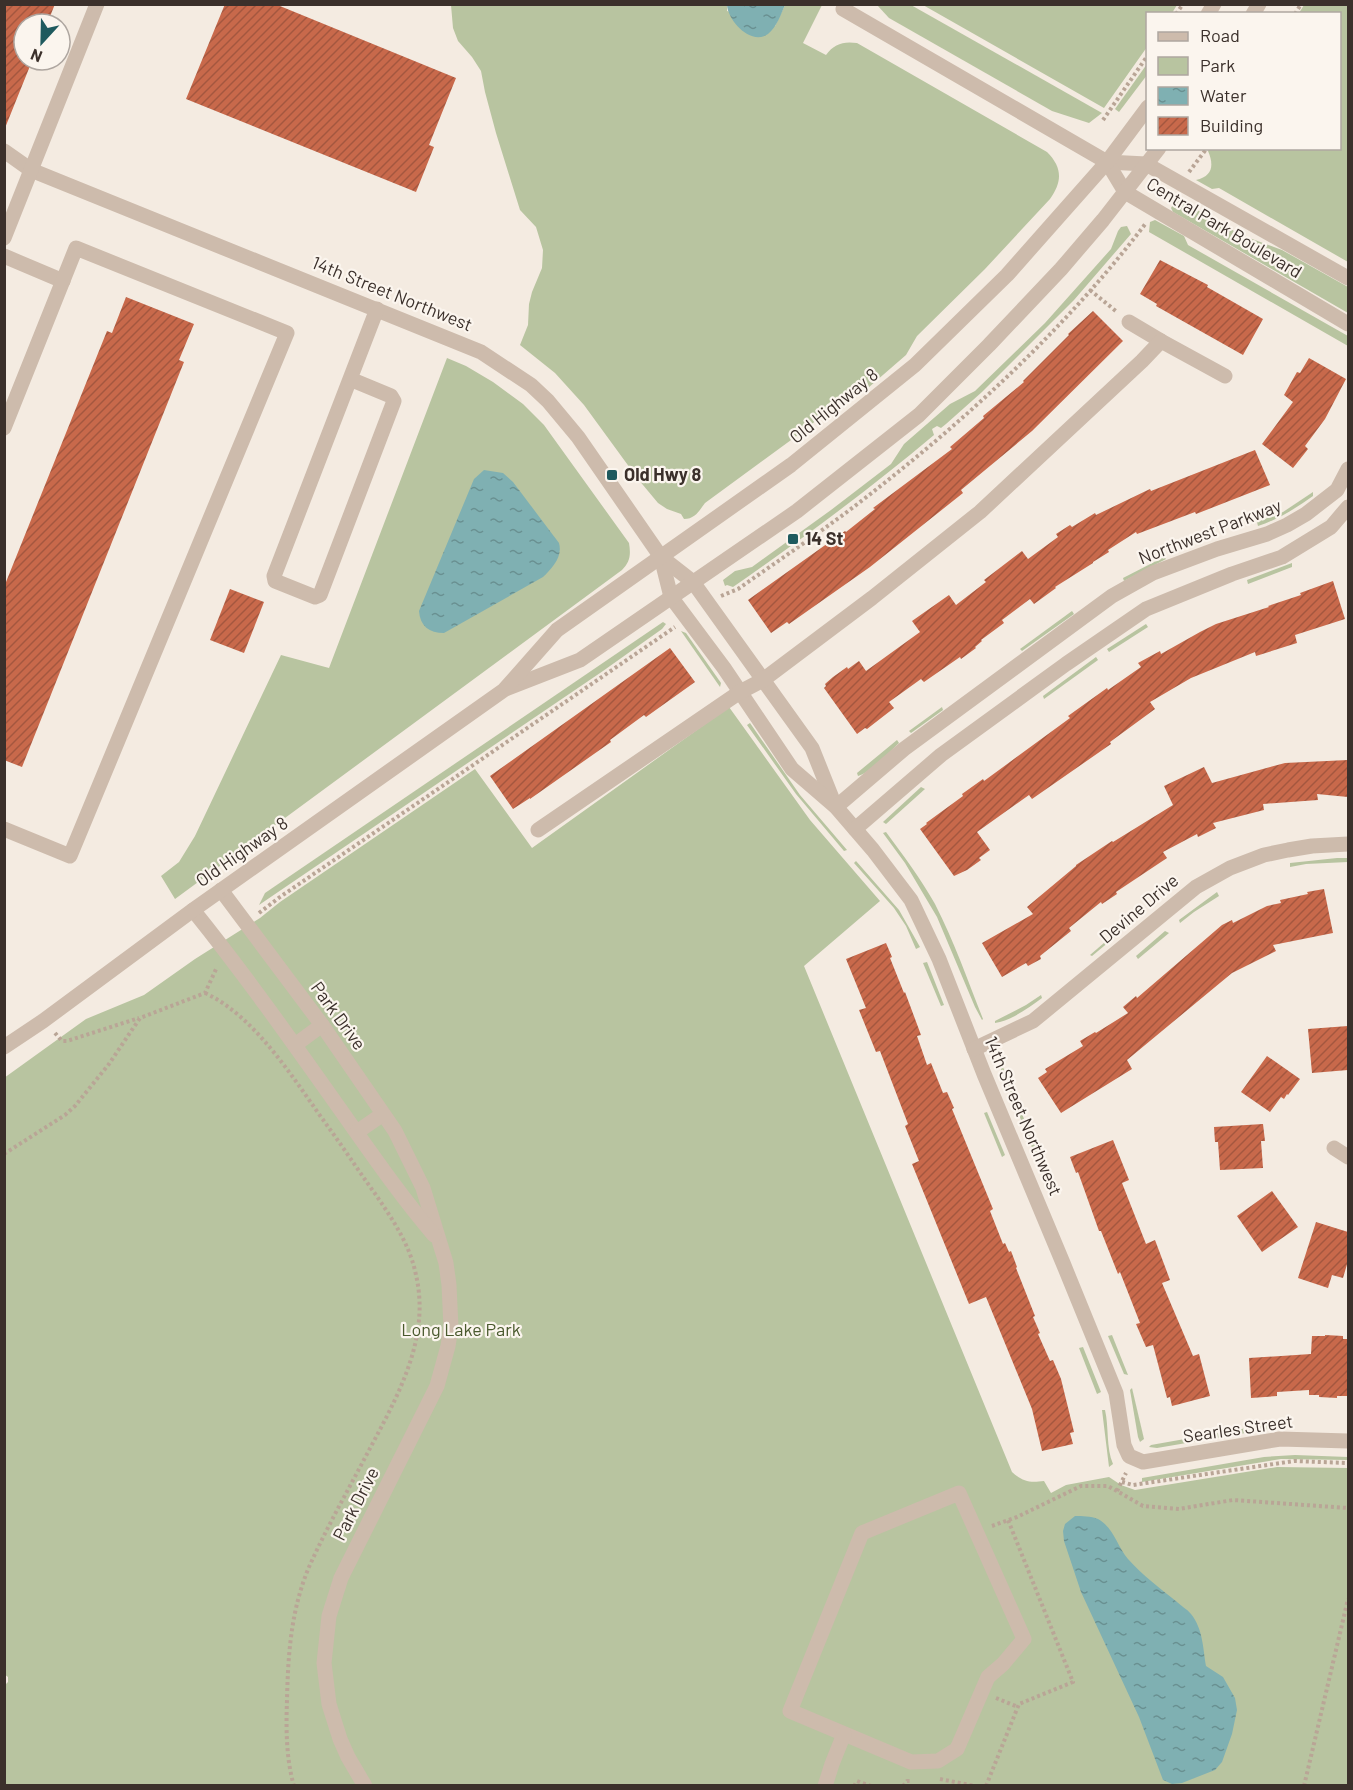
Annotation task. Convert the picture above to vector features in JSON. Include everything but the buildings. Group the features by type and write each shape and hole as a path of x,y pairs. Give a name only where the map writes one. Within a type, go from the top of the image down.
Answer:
{"street":[{"path":"4,238 97,4"},
{"path":"845,4 843,9 1107,162"},
{"name":"Old Highway 8","path":"4,1047 504,690 557,630 791,465 915,365 1007,275 1107,162 1146,110"},
{"name":"14th Street Northwest","path":"4,150 31,170 481,352 531,385 548,401 578,437 662,556 693,582 812,748 836,807"},
{"name":"Old Highway 8","path":"504,690 580,660 797,511 919,415 1061,269 1157,150"},
{"name":"Central Park Boulevard","path":"1107,162 1146,165 1348,278"},
{"name":"Central Park Boulevard","path":"1107,162 1125,192 1348,324"},
{"path":"4,428 76,248 287,333 70,856 4,829"},
{"path":"4,256 63,281"},
{"path":"350,379 391,396 394,401 320,595 315,597 275,581 274,576 377,309"},
{"path":"1129,322 1225,376"},
{"path":"538,830 740,692 763,680 872,598 980,512 1161,341"},
{"name":"Northwest Parkway","path":"836,807 904,749 1113,596 1153,573 1217,549 1268,534 1342,495 1348,469"},
{"path":"855,829 942,755 1146,609 1232,574 1282,557 1330,527 1348,507"},
{"name":"14th Street Northwest","path":"662,556 671,597 792,769 836,807 911,900 939,959 1116,1393 1124,1445 1133,1460"},
{"path":"1077,623 1092,646"},
{"name":"Devine Drive","path":"974,1049 1033,1021 1196,887 1264,855 1312,846 1348,844"},
{"name":"Park Drive","path":"221,890 322,1025 395,1131 423,1188 446,1263 451,1309 444,1366 428,1406 341,1578 331,1607 326,1637 324,1663 329,1704 344,1748 365,1785"},
{"name":"Park Drive","path":"193,910 295,1045 406,1202 437,1239"},
{"path":"295,1045 322,1025"},
{"path":"357,1132 383,1114"},
{"path":"1334,1148 1348,1157"},
{"name":"Searles Street","path":"1133,1460 1152,1461 1280,1439 1348,1441"},
{"path":"959,1493 1024,1639 1003,1664 988,1677 981,1692 957,1749 938,1761 911,1762 790,1711 862,1533 959,1493"},
{"path":"825,1785 844,1734"}],"path":[{"path":"1103,120 1146,58"},
{"path":"1187,174 1205,150"},
{"path":"720,597 738,590 831,524 942,437 1043,340 1117,260 1150,218"},
{"path":"1090,290 1129,322"},
{"path":"257,914 679,625"},
{"path":"43,1021 62,1041 67,1041 140,1018 206,993 220,961"},
{"path":"206,993 221,1000 266,1043 354,1162 401,1234 410,1253 419,1290 420,1305 416,1341 404,1380 314,1558 295,1613 289,1652 286,1710 289,1763 294,1785"},
{"path":"4,1154 65,1115 75,1106 109,1064 140,1018"},
{"path":"1117,1491 1133,1460"},
{"path":"1122,1482 1133,1485 1294,1461 1348,1463"},
{"path":"977,1532 1081,1486 1108,1486 1143,1506 1179,1509 1233,1500 1348,1508"},
{"path":"1304,1785 1348,1599"},
{"path":"981,1692 1018,1707"},
{"path":"930,1780 942,1779 975,1785"},
{"path":"854,1785 857,1781 871,1785"},
{"path":"903,1785 908,1781 919,1781"}],"green space":[{"path":"451,5 727,5 727,11 775,26 785,5 822,5 803,43 826,55 839,44 857,43 1047,152 1056,164 1059,181 1050,199 985,269 917,336 906,355 861,394 840,401 802,432 705,503 694,516 684,519 681,514 658,503 584,405 555,373 520,345 528,325 532,292 542,268 543,250 536,227 520,210 496,133 481,71 458,41 453,28"},
{"path":"877,5 911,5 1102,113 1089,123 1052,111 889,18"},
{"path":"923,5 1177,5 1173,12 1146,12 1146,48 1104,108"},
{"path":"1304,5 1348,5 1348,262 1219,188 1212,189 1196,180 1206,176 1211,169 1208,150 1341,150 1341,12 1300,12"},
{"path":"1146,65 1146,76 1119,112 1115,109"},
{"path":"1175,201 1183,202 1241,235 1282,250 1348,287 1348,313 1173,212 1171,208"},
{"path":"1155,220 1184,236 1188,245 1348,336 1348,346 1149,232 1150,222"},
{"path":"1127,226 1131,234 1074,300 982,392 941,428 937,426 932,429 934,435 785,551 733,587 725,586 723,580 735,571 752,567 831,510 891,464 904,444 950,404 975,391 1045,323 1111,249 1121,227"},
{"path":"447,358 493,382 523,404 544,425 629,543 630,555 627,564 622,570 175,899 161,876 179,862 195,836 281,655 329,668"},
{"path":"1313,492 1313,496 1294,509 1258,526 1257,522 1283,512"},
{"path":"1164,557 1166,559 1124,581 1123,578"},
{"path":"1292,563 1292,567 1248,584 1247,580"},
{"path":"1072,611 1074,614 1022,651 1020,649"},
{"path":"663,622 666,624 662,629 603,671 259,905 265,893"},
{"path":"1146,624 1148,627 1109,652 1107,649"},
{"path":"681,631 686,633 721,683 720,687"},
{"path":"1096,657 1098,660 1044,699 1043,696"},
{"name":"Long Lake Park","path":"729,707 810,820 880,901 804,966 1012,1472 1027,1481 1044,1481 1051,1493 1066,1485 1109,1477 1135,1490 1277,1467 1348,1468 1348,1785 5,1785 4,1686 8,1682 8,1677 4,1674 4,1078 86,1019 144,995 260,918 475,769 532,848"},
{"path":"942,707 943,710 911,733 909,731"},
{"path":"750,723 800,795 847,850 844,851 796,794 747,725"},
{"path":"897,740 899,743 880,762 858,776 857,773"},
{"path":"921,787 925,789 886,824 883,822"},
{"path":"886,832 935,904 982,1020 937,917 905,863 883,833"},
{"path":"1348,858 1348,862 1290,867 1290,863"},
{"path":"856,861 899,910 920,947 916,949 906,926 894,908 854,863"},
{"path":"1217,892 1219,896 1180,923 1179,920"},
{"path":"1133,918 1134,921 1092,956 1090,955"},
{"path":"1165,931 1169,933 1138,959 1136,956"},
{"path":"927,962 944,1005 941,1006 923,963"},
{"path":"1041,995 1042,998 1019,1014 995,1023 995,1021"},
{"path":"1000,1067 1003,1067 1054,1193 1050,1193"},
{"path":"987,1112 1005,1155 1002,1157 984,1113"},
{"path":"1112,1335 1128,1375 1124,1374 1108,1336"},
{"path":"1083,1347 1101,1392 1097,1394 1079,1348"},
{"path":"1132,1388 1144,1439 1140,1442 1130,1390"},
{"path":"1102,1410 1105,1410 1109,1451 1113,1464 1109,1467"},
{"path":"1281,1424 1281,1427 1157,1448 1149,1447 1258,1426"},
{"path":"1295,1455 1348,1457 1348,1460 1281,1459 1142,1482 1142,1478 1264,1457"}],"water":[{"path":"727,4 785,5 774,28 768,34 755,37 736,24 731,18"},
{"path":"484,470 503,473 513,482 559,543 558,558 543,577 444,633 434,632 423,625 419,611 474,479"},
{"path":"1075,1516 1092,1517 1103,1523 1112,1532 1133,1565 1188,1611 1195,1620 1202,1639 1206,1666 1223,1677 1235,1698 1237,1710 1232,1734 1222,1762 1215,1770 1182,1783 1172,1784 1163,1780 1139,1717 1081,1592 1064,1541 1065,1524"}],"place":[{"name":"Old Hwy 8","path":"612,475"},
{"name":"14 St","path":"793,539"}]}
